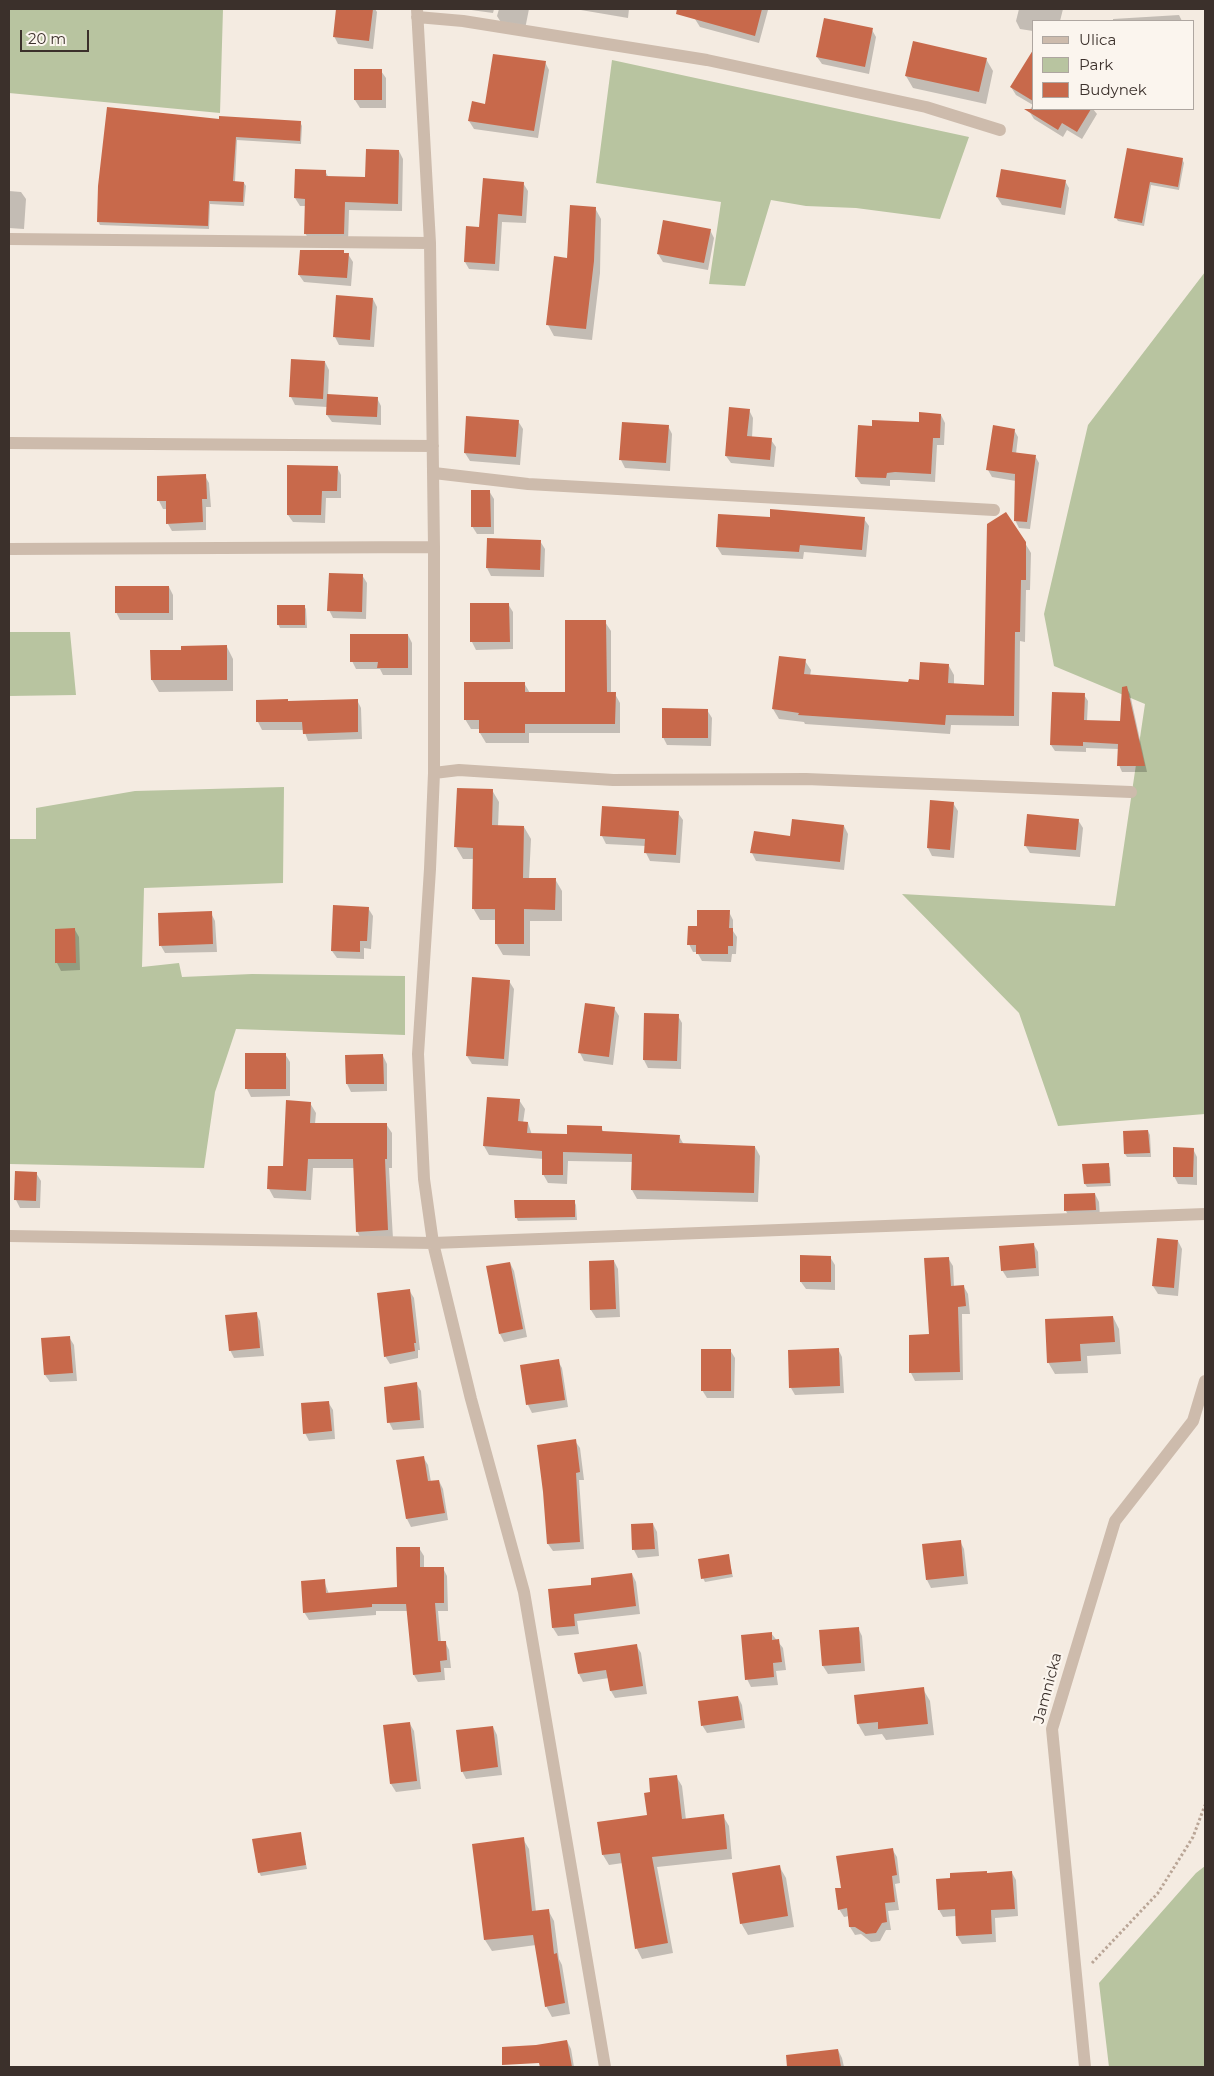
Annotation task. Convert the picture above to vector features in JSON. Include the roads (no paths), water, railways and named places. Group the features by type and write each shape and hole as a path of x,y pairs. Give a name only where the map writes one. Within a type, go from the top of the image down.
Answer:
{"street":[{"path":"605,2067 524,1592 471,1399 433,1243 424,1178 418,1054 434,773 434,446 430,243 417,13 707,60 926,108 1000,130"},
{"path":"9,239 430,243"},
{"path":"9,443 434,446"},
{"path":"434,473 528,484 994,510"},
{"path":"9,549 434,547"},
{"path":"434,773 460,770 614,780 806,779 1132,792"},
{"path":"9,1236 433,1243 1205,1214"},
{"name":"Jamnicka","path":"1085,2067 1052,1729 1115,1521 1193,1422 1205,1381"}]}
